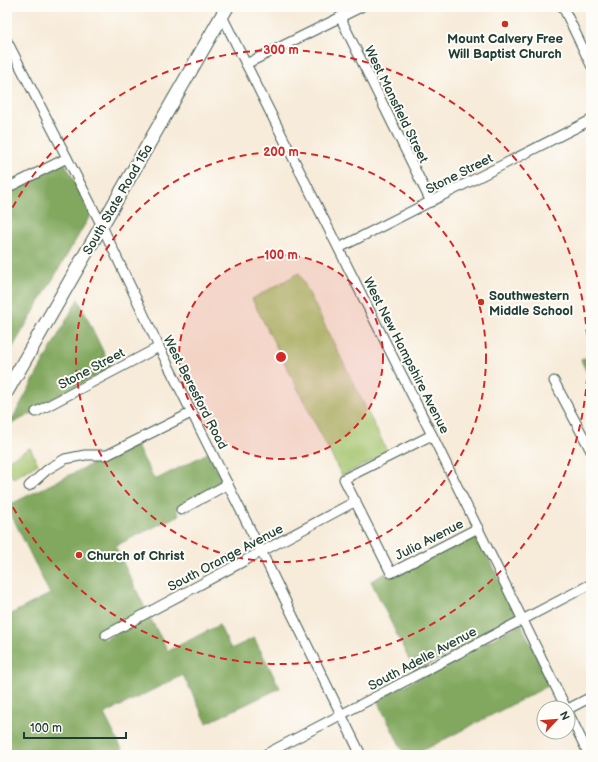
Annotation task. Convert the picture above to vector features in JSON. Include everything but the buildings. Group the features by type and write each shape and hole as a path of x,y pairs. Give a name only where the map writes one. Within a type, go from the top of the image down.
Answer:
{"highway":[{"name":"South State Road 15a","path":"7,391 224,11"}],"street":[{"path":"246,64 361,7"},
{"path":"563,7 591,65"},
{"name":"West New Hampshire Avenue","path":"224,11 246,64 432,435 562,700"},
{"name":"West Mansfield Street","path":"340,17 430,202"},
{"name":"West Beresford Road","path":"7,42 102,226 159,347 193,412 361,755"},
{"name":"Stone Street","path":"339,248 591,120"},
{"path":"7,188 67,158"},
{"name":"Stone Street","path":"36,412 159,347"},
{"path":"554,381 591,451"},
{"path":"29,486 48,469 65,459 85,455 107,456 193,412"},
{"path":"356,501 344,479 432,435"},
{"path":"181,510 228,484"},
{"name":"Julia Avenue","path":"356,501 391,573 478,528"},
{"name":"South Orange Avenue","path":"106,635 262,553 356,501"},
{"name":"South Adelle Avenue","path":"264,755 591,584"},
{"path":"576,705 591,697"},
{"name":"West New Hampshire Avenue","path":"576,728 589,755"}],"green space":[{"path":"65,163 91,214 7,357 7,192"},
{"path":"299,273 388,453 342,476 252,299"},
{"path":"78,299 111,368 31,410 33,413 9,425"},
{"path":"591,355 591,381 581,360"},
{"path":"136,445 155,480 208,453 223,483 176,509 179,515 115,546 146,610 101,634 104,640 149,616 168,651 219,625 231,649 254,638 280,688 207,723 183,675 104,714 125,755 7,755 7,616 50,594 7,506 102,459"},
{"path":"30,448 38,464 13,478 7,466 7,461"},
{"path":"476,533 518,618 415,672 371,581 386,573 389,578"},
{"path":"521,624 550,685 414,755 405,755 377,700"}],"place":[{"name":"Mount Calvery Free Will Baptist Church","path":"505,24"},
{"name":"Southwestern Middle School","path":"481,302"},
{"name":"Church of Christ","path":"79,555"}]}
